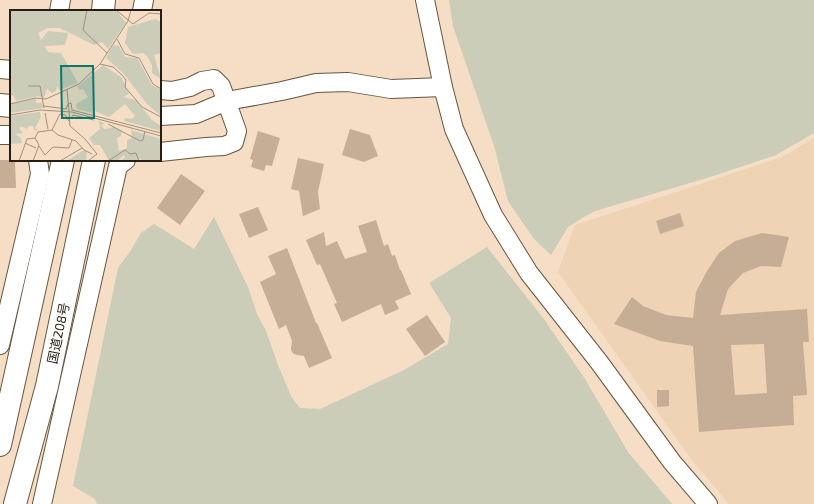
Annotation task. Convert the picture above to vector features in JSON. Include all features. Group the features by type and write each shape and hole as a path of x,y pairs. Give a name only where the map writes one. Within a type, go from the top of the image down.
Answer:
{"main road":[{"path":"103,10 104,0"},
{"path":"0,105 10,106"},
{"path":"0,445 63,161"},
{"name":"国道208号","path":"15,504 47,386 94,161"}],"street":[{"path":"59,10 61,0"},
{"path":"142,10 144,0"},
{"path":"425,0 443,87 454,130 492,215 529,273 599,362 672,462 708,504"},
{"path":"0,69 10,70"},
{"path":"161,90 172,91 190,87 202,81 214,79 221,86 237,131 234,142 224,146 161,152"},
{"path":"161,116 196,114 227,101 316,83 348,82 391,89 443,87"},
{"path":"0,345 40,174 38,161"},
{"path":"42,504 118,166 125,161"}],"shaded area":[{"path":"814,138 814,504 729,504 691,459 558,272 575,225 782,157"}],"green space":[{"path":"449,0 814,0 814,133 776,155 707,178 595,211 568,227 551,255 534,239 508,201 495,149 453,26"},
{"path":"214,217 248,287 257,314 266,331 291,396 300,408 320,409 404,370 448,344 451,318 429,283 487,247 544,319 585,379 628,452 672,504 97,504 95,499 73,486 118,268 141,233 154,224 194,249"}],"building":[{"path":"350,129 370,135 378,156 364,162 342,155"},
{"path":"258,131 280,138 272,166 266,165 264,171 251,167 253,160 250,159"},
{"path":"298,158 324,164 318,192 320,209 303,216 299,191 291,189"},
{"path":"0,160 15,161 16,188 0,188"},
{"path":"181,174 205,191 180,225 157,208"},
{"path":"258,207 268,230 249,238 239,214"},
{"path":"680,213 684,226 660,234 656,221"},
{"path":"376,220 384,246 388,244 392,256 395,255 411,294 395,301 399,309 385,315 381,304 342,322 334,304 337,303 320,264 317,265 306,240 324,232 326,246 337,241 345,259 367,252 358,226"},
{"path":"762,233 789,237 781,267 761,266 743,273 728,289 720,315 807,309 809,342 803,342 807,395 793,396 794,425 699,432 693,346 660,341 614,324 632,297 643,306 666,315 693,318 696,292 707,271 719,253 735,241","holes":["764,344 767,393 735,395 731,345"]},
{"path":"287,248 316,323 332,358 309,368 304,356 294,354 292,352 292,341 286,325 279,329 260,282 276,274 268,256"},
{"path":"427,315 445,342 425,356 406,329"},
{"path":"657,390 669,390 669,406 657,407"}]}
